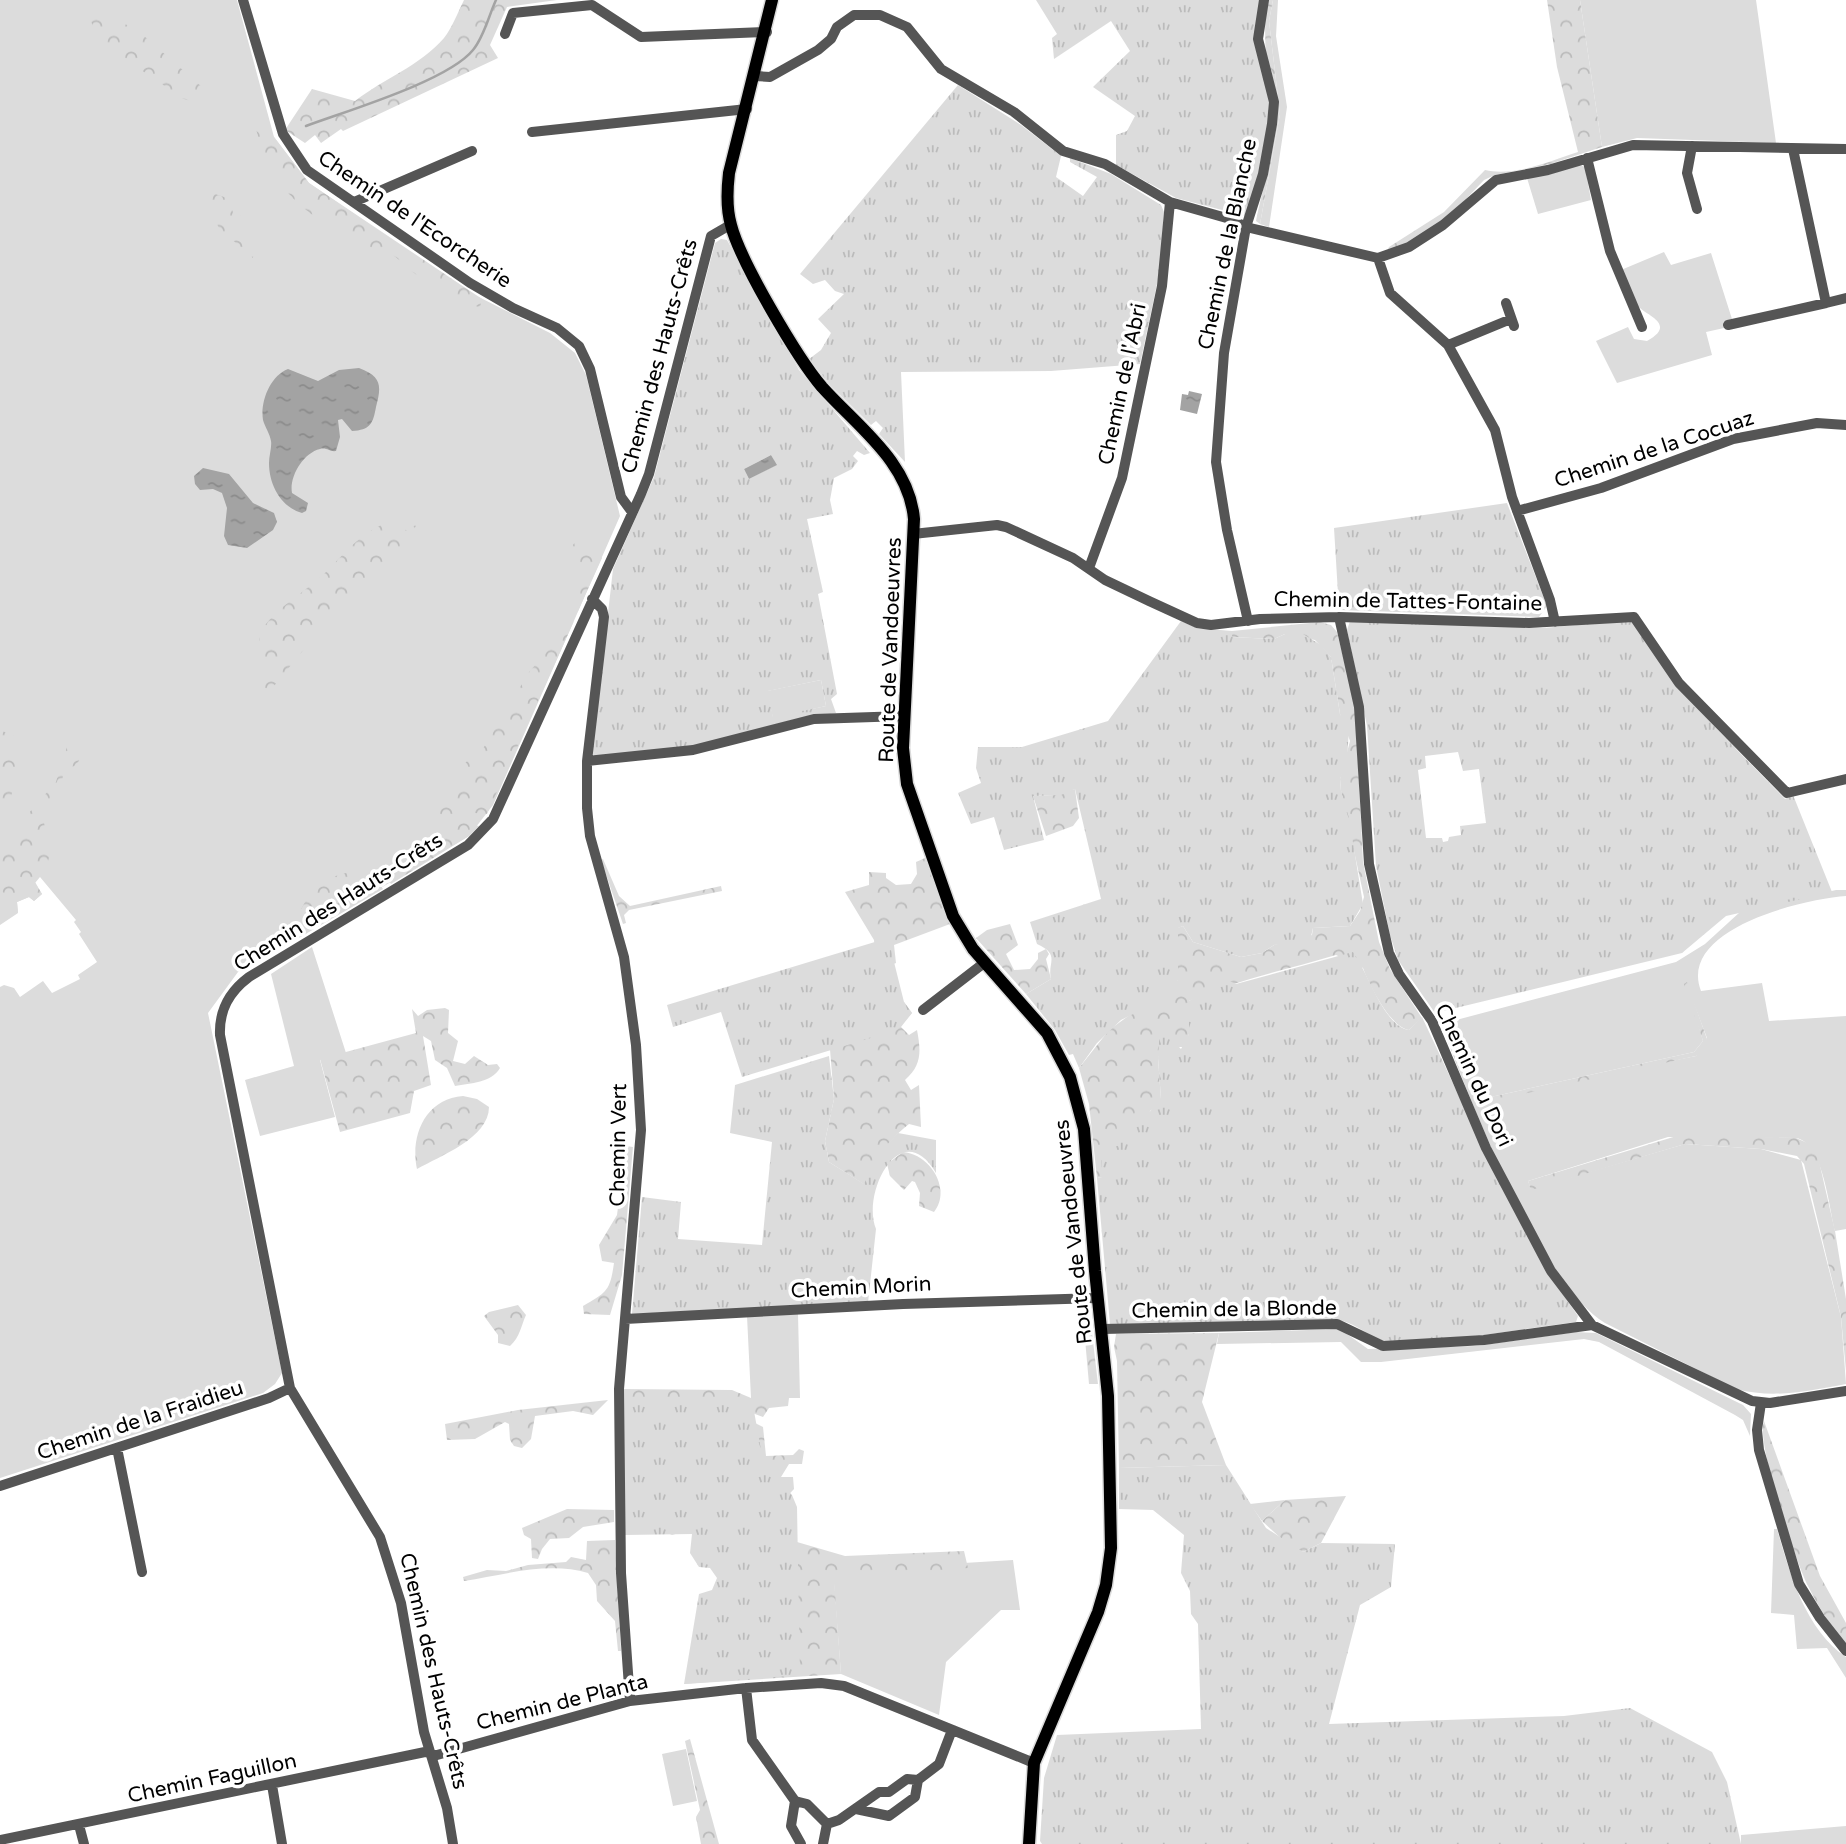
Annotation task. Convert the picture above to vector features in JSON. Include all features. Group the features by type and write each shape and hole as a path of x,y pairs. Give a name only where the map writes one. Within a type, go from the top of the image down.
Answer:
{"main road":[{"name":"Route de Vandoeuvres","path":"772,0 767,32 727,183 730,225 757,280 808,370 891,460 903,478 912,500 913,534 903,764 910,794 953,916 984,963 1047,1033 1075,1090 1084,1129 1111,1466 1109,1570 1098,1612 1034,1763 1030,1844"}],"street":[{"name":"Chemin de l'Ecorcherie","path":"243,0 287,144 307,170 470,283 558,328 579,346 590,369 621,497 632,512"},
{"name":"Chemin de la Blanche","path":"1248,621 1227,530 1216,462 1223,362 1246,227 1263,174 1273,112 1272,92 1258,39 1264,0"},
{"path":"505,34 513,13 583,5 600,7 640,37 767,32"},
{"path":"755,76 770,78 818,50 831,39 837,27 854,15 880,15 907,27 947,74 1014,112 1063,151 1105,164 1170,202 1230,219 1246,227 1378,258 1409,247 1443,225 1496,180 1633,145 1846,149"},
{"path":"532,132 747,109"},
{"path":"1692,146 1688,173 1697,209"},
{"path":"1793,149 1826,303"},
{"path":"355,202 472,150"},
{"path":"1587,158 1610,251 1642,327"},
{"name":"Chemin de l'Abri","path":"1088,568 1122,478 1162,286 1170,202"},
{"name":"Chemin des Hauts-Crêts","path":"453,1844 431,1754 401,1603 378,1530 290,1388 220,1035 221,1013 233,991 249,977 468,845 486,828 649,474 711,236 716,230 730,225"},
{"path":"1378,258 1390,293 1448,345 1495,430 1517,511 1550,600 1555,622"},
{"path":"1728,325 1846,298"},
{"path":"1448,345 1513,322 1506,303"},
{"name":"Chemin de la Cocuaz","path":"1517,511 1601,488 1733,439 1817,423 1846,425"},
{"name":"Chemin de Tattes-Fontaine","path":"913,534 997,525 1020,532 1105,580 1197,623 1220,626 1248,621 1339,617 1555,622 1634,617 1679,683 1787,793 1846,779"},
{"name":"Chemin Vert","path":"592,598 602,609 604,617 587,761 589,829 624,957 639,1070 641,1160 619,1389 621,1573 630,1701"},
{"name":"Chemin du Dori","path":"1339,617 1359,707 1369,864 1389,953 1399,974 1432,1021 1486,1149 1551,1271 1592,1325"},
{"path":"587,761 693,750 814,719 904,716"},
{"path":"923,1010 984,963"},
{"name":"Chemin Morin","path":"625,1319 903,1304 1098,1298"},
{"name":"Chemin de la Blonde","path":"1102,1329 1336,1324 1383,1346 1472,1342 1592,1325"},
{"path":"1592,1325 1741,1398 1760,1403 1846,1391"},
{"name":"Chemin de la Fraidieu","path":"0,1486 269,1398 290,1388"},
{"path":"1760,1403 1757,1430 1759,1450 1793,1568 1805,1596 1846,1651"},
{"path":"117,1448 142,1572"},
{"name":"Chemin de Planta","path":"431,1754 438,1755 630,1701 821,1683 844,1686 1034,1763"},
{"path":"746,1688 752,1740 795,1801 807,1804 827,1824"},
{"path":"856,1809 889,1816 915,1797 918,1780 939,1764 952,1730"},
{"name":"Chemin Faguillon","path":"0,1840 431,1754"},
{"path":"827,1824 856,1809 879,1791 889,1792 908,1779 918,1780"},
{"path":"272,1785 282,1844"},
{"path":"795,1801 791,1826 801,1844"},
{"path":"824,1844 827,1824"},
{"path":"79,1825 84,1844"}],"green space":[{"path":"0,0 237,0 274,137 309,183 465,290 550,333 575,353 586,375 620,516 493,805 469,836 238,972 208,1013 282,1373 275,1384 263,1393 0,1478 0,987 4,985 14,988 20,997 43,981 52,993 80,979 78,975 97,962 79,934 81,932 74,922 76,920 40,877 35,883 42,894 34,901 29,897 17,902 18,913 0,925"},
{"path":"464,0 557,0 507,7 490,45 498,58 343,131 341,129 321,143 315,135 305,143 285,130 312,89 355,101 424,57 447,34"},
{"path":"1036,0 1261,0 1254,39 1271,103 1260,173 1245,216 1176,198 1116,165 1116,135 1127,131 1135,116 1093,87 1130,51 1111,21 1054,59 1052,38 1057,34"},
{"path":"1267,0 1273,0 1269,21 1280,114 1260,224 1256,221 1272,145 1266,50"},
{"path":"1273,0 1278,0 1276,36 1287,107 1269,227 1260,224 1280,114 1269,21"},
{"path":"1547,0 1580,0 1602,147 1550,164 1520,170 1578,152 1557,67"},
{"path":"1580,0 1756,0 1776,143 1637,138 1602,147"},
{"path":"97,16 134,27 202,87 204,98 191,101 177,97 175,101 167,88 103,44 91,21"},
{"path":"958,85 1021,125 1061,156 1056,177 1083,196 1097,177 1070,162 1070,158 1111,174 1161,205 1164,212 1160,270 1140,364 1051,371 901,372 905,462 879,434 883,428 876,421 871,425 831,386 809,359 821,350 831,333 818,319 844,294 835,291 825,280 813,284 800,274"},
{"path":"261,127 274,137 309,183 482,299 480,307 461,300 434,281 416,274 395,257 344,235 310,213 282,186 271,169 256,129"},
{"path":"1580,165 1585,167 1591,200 1538,214 1527,178"},
{"path":"1485,170 1520,170 1484,180 1452,214 1405,245 1386,253 1389,247 1444,212"},
{"path":"200,189 230,199 233,213 241,216 234,220 254,245 253,258 219,228 211,212 214,202 198,194"},
{"path":"721,239 727,240 799,370 870,453 864,455 857,451 853,456 858,461 852,469 834,478 830,500 833,514 807,519 823,592 818,594 837,694 831,699 836,713 792,720 696,746 596,757 592,754 613,569 654,477 715,243","holes":["771,455 776,465 749,479 744,469","821,680 826,706 773,717 768,691"]},
{"path":"1664,252 1671,265 1711,253 1732,319 1723,322 1724,328 1706,332 1712,355 1617,383 1596,341 1628,327 1634,339 1647,341 1660,330 1657,320 1635,302 1621,270"},
{"path":"1507,503 1547,606 1539,617 1339,610 1334,528"},
{"path":"421,518 400,551 323,626 265,697 259,634 266,624 370,531 390,521 409,532"},
{"path":"590,534 602,558 578,611 576,600 582,585 572,563 571,549 580,538"},
{"path":"1633,620 1666,669 1723,736 1785,799 1793,795 1832,892 1726,916 1682,953 1435,1013 1398,960 1390,935 1376,866 1367,726 1347,630 1350,621 1543,628","holes":["1458,752 1463,771 1479,769 1486,823 1460,826 1461,835 1449,837 1448,841 1443,842 1442,838 1426,838 1418,770 1426,768 1425,756"]},
{"path":"574,621 487,814 463,812 434,818 466,762 478,755 486,744 529,672"},
{"path":"1181,621 1197,628 1232,631 1232,637 1274,639 1285,634 1303,634 1321,645 1331,657 1340,714 1349,728 1347,762 1340,779 1363,904 1350,926 1313,928 1310,941 1274,945 1262,953 1241,957 1193,942 1183,926 1178,928 1178,980 1170,996 1121,1020 1097,1043 1079,1068 1073,1054 1069,1055 1055,1030 1026,994 1051,979 1051,955 1037,944 1030,922 1101,899 1075,789 1061,795 1033,796 1044,840 1004,850 994,817 971,824 958,793 981,783 976,768 978,747 1022,747 1108,721"},
{"path":"1320,622 1331,625 1337,632 1355,705 1363,862 1379,942 1390,969 1422,1018 1409,1030 1395,1022 1370,985 1363,968 1336,955 1243,981 1189,1001 1189,1034 1185,1047 1178,1047 1166,1036 1158,1058 1161,1099 1118,1147 1102,1177 1097,1178 1089,1104 1079,1068 1109,1030 1178,980 1177,928 1183,926 1193,942 1241,957 1262,953 1274,945 1312,935 1313,928 1350,926 1360,911 1364,897 1340,779 1350,741 1340,714 1331,657 1315,640 1285,634 1274,639 1232,637 1232,631"},
{"path":"821,680 826,706 773,718 767,691"},
{"path":"0,730 14,736 16,772 12,795 0,829"},
{"path":"76,739 91,743 76,765 65,771 57,793 44,805 50,853 44,870 35,882 42,894 34,901 29,897 17,902 18,913 0,888 0,842 7,848 21,822 56,782 67,747"},
{"path":"1075,789 1079,818 1073,826 1046,836 1033,796 1054,795"},
{"path":"459,821 479,826 469,836 391,884 389,881 404,865 423,835 442,831"},
{"path":"925,858 950,924 894,945 896,963 876,971 874,940 845,892 869,885 869,872 886,873 886,878 896,885 911,884 917,874 916,862"},
{"path":"603,859 619,896 630,906 721,886 722,891 629,910 624,915 626,923 623,924 601,860"},
{"path":"349,872 369,881 377,880 383,889 266,957 262,944 264,940 293,924 316,882"},
{"path":"1846,890 1846,896 1802,903 1748,921 1725,934 1707,950 1699,969 1701,991 1762,983 1769,1021 1846,1016 1846,1229 1835,1231 1819,1163 1805,1142 1796,1138 1668,1137 1528,1181 1531,1189 1685,1144 1761,1149 1801,1160 1841,1317 1846,1384 1777,1394 1736,1389 1605,1323 1581,1302 1557,1271 1510,1186 1488,1140 1441,1024 1676,962 1705,944 1740,912","holes":["1686,983 1707,1038 1696,1056 1477,1100 1694,1052 1703,1041"]},
{"path":"1010,924 1018,945 1006,954 1014,970 1030,969 1038,959 1038,953 1046,949 1049,954 1046,959 1051,979 1026,994 976,938 987,930"},
{"path":"888,938 904,1002 912,1013 897,1030 742,1077 721,1012 673,1027 667,1005"},
{"path":"312,947 346,1053 320,1060 335,1117 260,1136 245,1080 294,1066 271,974"},
{"path":"1353,952 1384,1009 1400,1027 1409,1030 1422,1017 1475,1132 1533,1244 1578,1316 1576,1322 1463,1338 1385,1341 1350,1323 1337,1320 1110,1324 1097,1178 1102,1177 1101,1148 1118,1146 1116,1117 1151,1111 1152,1098 1161,1099 1158,1058 1160,1028 1181,1049 1189,1034 1189,1001 1223,978 1236,984"},
{"path":"1687,982 1707,1039 1704,1049 1696,1056 1478,1104 1477,1100 1694,1052 1703,1041 1684,984"},
{"path":"904,1002 912,1013 901,1027 909,1035 917,1030 919,1051 915,1069 905,1080 911,1090 919,1085 921,1127 909,1124 895,1137 878,1159 865,1185 829,1162 825,1141 834,1099 829,1037"},
{"path":"412,1009 418,1016 427,1010 449,1010 448,1033 458,1041 453,1061 465,1064 474,1056 488,1065 497,1064 500,1068 496,1073 480,1082 455,1086 447,1068 435,1060 431,1041 423,1036 431,1085 414,1091 410,1113 340,1132 320,1059 416,1033"},
{"path":"829,1056 834,1099 825,1141 829,1162 864,1184 880,1152 898,1133 936,1140 936,1173 923,1157 910,1152 898,1155 887,1165 879,1180 874,1197 876,1229 868,1303 632,1314 642,1197 681,1202 678,1239 762,1245 772,1142 730,1133 735,1085"},
{"path":"463,1096 477,1099 489,1107 481,1128 462,1145 417,1169 416,1144 423,1121 439,1104"},
{"path":"1680,1135 1796,1138 1810,1144 1818,1157 1835,1231 1846,1299 1846,1371 1841,1317 1804,1164 1797,1156 1761,1149 1685,1144 1531,1190 1528,1181"},
{"path":"626,1146 633,1147 622,1275 610,1315 584,1314 583,1306 602,1294 611,1280 614,1263 602,1261 599,1245 617,1215"},
{"path":"903,1152 922,1159 935,1174 941,1193 934,1212 919,1206 920,1193 915,1182 912,1181 904,1190 890,1176 887,1164"},
{"path":"518,1305 526,1315 518,1335 510,1346 498,1343 498,1335 484,1316 489,1312"},
{"path":"1082,1305 1089,1307 1098,1384 1089,1384"},
{"path":"798,1314 800,1398 751,1398 747,1316"},
{"path":"1340,1329 1368,1349 1476,1346 1576,1332 1596,1333 1743,1405 1751,1414 1750,1436 1743,1420 1735,1415 1599,1342 1584,1339 1381,1362 1361,1362 1341,1342 1217,1344 1219,1333"},
{"path":"1219,1333 1202,1402 1226,1465 1119,1468 1117,1361 1114,1347 1116,1334"},
{"path":"623,1389 732,1390 751,1398 789,1398 788,1406 769,1408 763,1417 747,1411 747,1419 763,1427 766,1456 793,1455 799,1449 804,1451 802,1464 789,1464 781,1477 793,1477 794,1489 779,1505 672,1535 625,1513"},
{"path":"608,1400 593,1415 573,1411 535,1416 531,1439 522,1448 514,1446 510,1440 509,1424 505,1422 475,1439 447,1440 445,1424 518,1410"},
{"path":"623,1400 752,1400 763,1461 792,1495 797,1507 800,1675 684,1684 699,1594 712,1590 717,1578 710,1568 699,1567 690,1553 692,1534 625,1535"},
{"path":"1764,1421 1820,1576 1846,1623 1846,1645 1816,1601 1795,1552 1771,1476 1763,1434"},
{"path":"1226,1465 1266,1528 1303,1552 1321,1543 1395,1544 1391,1587 1360,1605 1329,1724 1564,1716 1630,1708 1712,1752 1727,1782 1741,1844 1042,1844 1044,1778 1057,1735 1201,1729 1198,1624 1191,1614 1190,1591 1181,1573 1184,1535 1153,1510 1119,1509 1119,1468"},
{"path":"1346,1496 1321,1543 1303,1552 1287,1544 1262,1521 1285,1500"},
{"path":"1285,1500 1262,1521 1250,1504"},
{"path":"567,1509 614,1510 614,1522 583,1527 569,1538 550,1539 538,1559 532,1558 531,1539 524,1535 522,1528"},
{"path":"1774,1529 1777,1529 1794,1582 1810,1616 1820,1632 1846,1657 1846,1678 1827,1648 1797,1649 1794,1615 1771,1613"},
{"path":"615,1540 621,1651 618,1651 615,1621 597,1601 596,1585 588,1573 557,1568 541,1569 464,1581 463,1577 487,1570 506,1571 528,1565 566,1562 571,1557 586,1560 587,1541"},
{"path":"797,1542 845,1556 964,1551 968,1568 834,1578 841,1674 684,1684"},
{"path":"1013,1560 1020,1610 1001,1610 946,1662 939,1715 841,1674 833,1571"},
{"path":"690,1739 719,1844 701,1844 696,1817 700,1810 685,1741"},
{"path":"686,1749 697,1801 673,1806 662,1754"},
{"path":"1846,1826 1846,1844 1741,1844 1741,1835"}],"water":[{"path":"359,368 367,371 378,383 379,394 372,422 363,429 352,431 342,419 338,420 340,437 336,451 314,451 298,466 292,493 308,503 306,511 302,513 282,500 271,479 271,441 262,413 268,390 276,377 288,369 318,381 339,370"},
{"path":"1189,391 1202,394 1197,414 1180,410 1182,394 1188,395"},
{"path":"771,455 777,465 749,479 744,469"},
{"path":"203,468 229,474 253,503 274,513 277,522 273,530 247,548 228,545 224,536 227,508 222,493 213,489 200,490 195,484 194,476"}],"waterway":[{"path":"306,126 420,84 460,62 477,45 496,0"}]}
